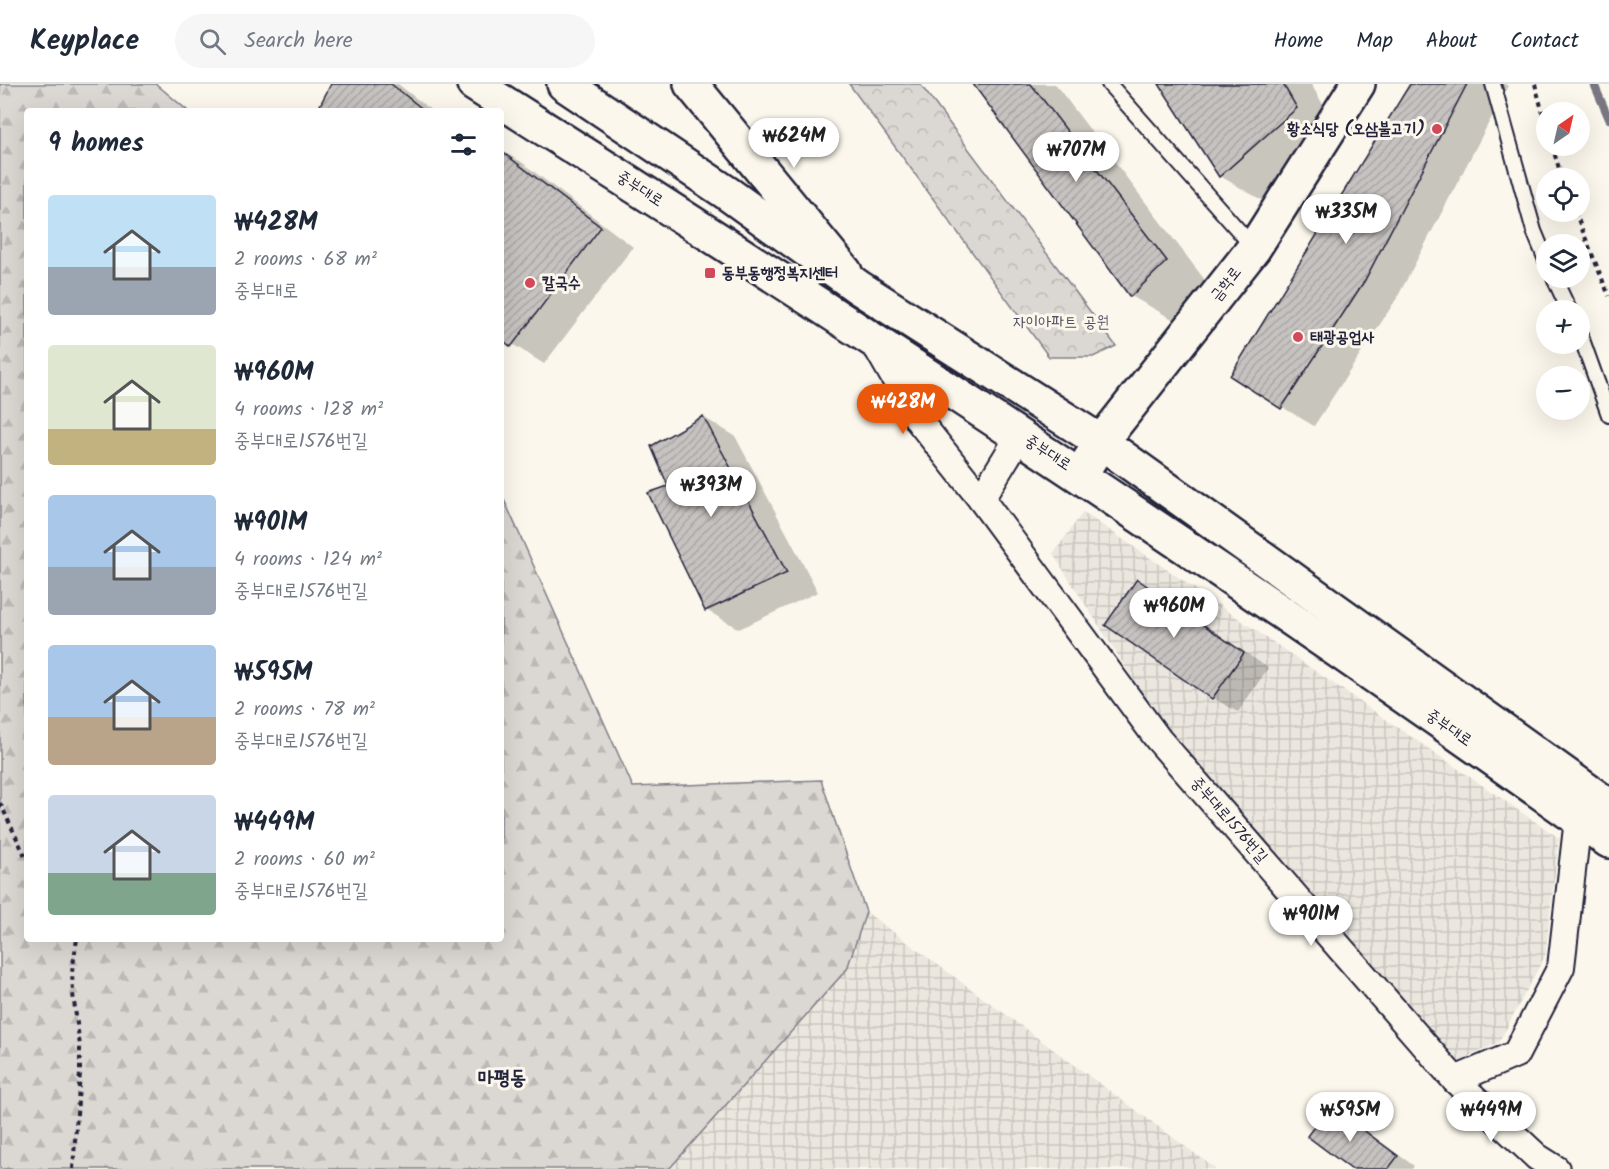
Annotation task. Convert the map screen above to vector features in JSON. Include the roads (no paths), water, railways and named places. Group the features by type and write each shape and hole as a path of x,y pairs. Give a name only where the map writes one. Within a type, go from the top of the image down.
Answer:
{"main road":[{"name":"중부대로","path":"474,84 1080,475 1414,703 1609,841"},
{"name":"중부대로","path":"564,84 727,193 858,287 1101,442 1609,806"},
{"path":"691,84 858,287"},
{"name":"금학로","path":"1080,475 1101,442 1254,248 1358,84"}],"street":[{"name":"중부대로1576번길","path":"872,340 919,421 981,499 1158,740 1455,1080 1538,1157 1556,1169"},
{"path":"981,499 1020,435"},
{"path":"1455,1080 1516,1054 1561,967 1578,819"}],"lane":[{"path":"1109,84 1254,248"},
{"path":"1493,84 1536,236"},
{"path":"1587,354 1609,415"}],"waterway":[{"path":"1594,84 1609,119"}],"place":[{"name":"황소식당 (오삼불고기)","path":"1437,129"},
{"name":"동부동행정복지센터","path":"710,273"},
{"name":"칼국수","path":"530,283"},
{"name":"태광공업사","path":"1298,337"}],"district":[{"name":"마평동","path":"502,1079"}],"park label":[{"name":"자이아파트 공원","path":"1061,322"}]}
